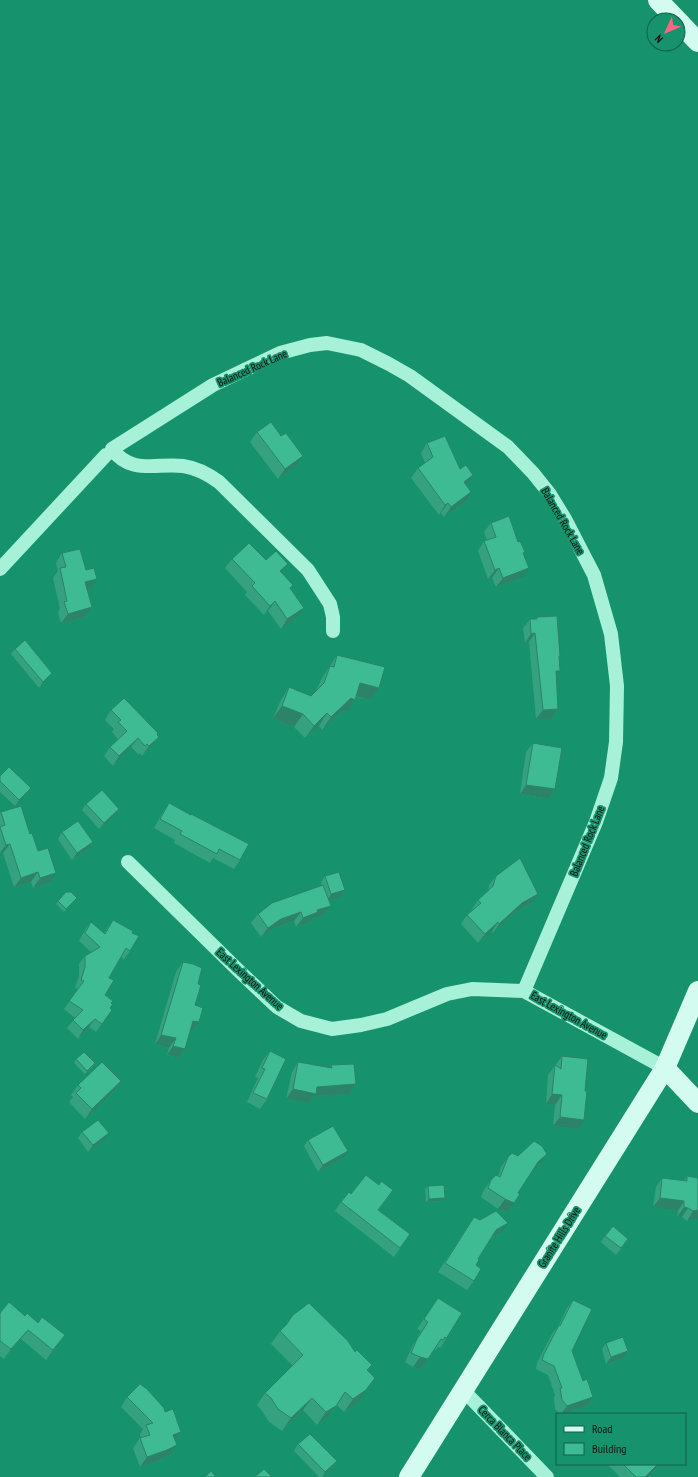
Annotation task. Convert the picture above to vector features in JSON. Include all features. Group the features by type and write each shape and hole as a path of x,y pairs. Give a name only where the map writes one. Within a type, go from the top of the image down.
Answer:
{"street":[{"path":"658,0 670,12"},
{"path":"686,29 698,42"},
{"name":"Balanced Rock Lane","path":"0,569 109,452 213,385 280,353 310,345 327,343 361,350 389,364 410,376 508,446 549,493 565,519 594,575 611,634 617,686 616,742 611,778 596,822 524,991"},
{"path":"109,452 129,464 139,466 183,466 196,469 219,482 308,570 330,604 333,617 333,631"},
{"name":"East Lexington Avenue","path":"128,862 266,997 277,1006 301,1021 332,1029 361,1025 387,1019 447,994 466,990 524,991 665,1068 698,1103"},
{"name":"Granite Hills Drive","path":"409,1477 665,1068 698,991"},
{"name":"Cerca Blanca Place","path":"464,1390 547,1477"}],"building":[{"path":"271,422 281,436 286,433 303,456 285,469 257,432"},
{"path":"445,436 460,469 466,465 473,475 464,482 471,492 451,507 448,503 445,505 418,468 433,457 427,443"},
{"path":"509,516 518,542 520,541 525,552 523,553 529,568 503,578 499,568 495,570 484,541 496,537 491,523"},
{"path":"249,543 266,560 276,551 288,564 280,571 293,585 290,588 304,608 287,619 275,601 270,606 252,586 255,583 232,559"},
{"path":"80,549 86,570 94,568 97,579 85,582 92,607 68,614 64,602 67,601 60,568 66,567 62,553"},
{"path":"557,616 560,656 560,671 556,671 558,709 543,710 535,633 531,634 530,619 537,619 537,617"},
{"path":"25,640 52,673 43,682 15,649"},
{"path":"337,655 385,667 379,688 360,683 355,700 351,698 331,717 327,713 314,726 303,714 282,706 289,687 311,696 324,683 330,666 334,667"},
{"path":"124,698 158,733 157,735 159,737 149,746 147,744 145,746 138,738 119,756 110,747 127,731 118,722 121,720 111,710"},
{"path":"533,743 562,748 555,789 526,785"},
{"path":"9,767 31,788 19,800 0,781 0,776"},
{"path":"102,790 119,809 104,823 86,804"},
{"path":"169,803 249,844 240,860 219,849 217,854 180,834 182,831 160,819"},
{"path":"21,806 30,834 32,833 38,851 48,848 56,873 40,878 38,872 21,878 10,844 6,845 0,827 5,825 1,812"},
{"path":"78,821 93,842 77,853 62,832"},
{"path":"520,858 538,894 522,903 499,924 498,922 485,934 467,915 481,903 478,900 493,886 496,876"},
{"path":"339,872 345,890 331,894 325,876"},
{"path":"323,885 331,906 317,910 318,912 303,918 301,912 281,919 268,928 258,914 272,903"},
{"path":"66,892 71,892 77,898 66,909 58,901"},
{"path":"113,920 139,936 130,951 126,948 109,978 114,980 105,995 113,1001 110,1008 112,1010 102,1024 95,1019 83,1030 73,1020 83,1010 69,1001 84,981 81,980 85,967 85,956 100,947 85,933 91,922 105,934"},
{"path":"183,962 202,968 198,984 201,985 195,1005 203,1008 199,1022 193,1021 185,1049 173,1046 176,1038 161,1035"},
{"path":"270,1051 286,1059 267,1099 253,1093 265,1069 262,1068"},
{"path":"84,1052 95,1063 87,1071 76,1059"},
{"path":"562,1056 588,1059 584,1120 560,1117 562,1095 552,1094 555,1065 561,1069"},
{"path":"102,1062 121,1081 92,1109 76,1093 81,1088 78,1085"},
{"path":"298,1062 332,1068 331,1065 354,1064 356,1084 317,1087 316,1094 293,1089"},
{"path":"98,1120 109,1133 93,1145 82,1132"},
{"path":"333,1126 348,1151 323,1165 308,1140"},
{"path":"534,1141 542,1146 547,1154 538,1162 518,1193 520,1194 514,1203 488,1188 491,1180 496,1175 500,1177 508,1157 512,1153 518,1156"},
{"path":"366,1175 379,1185 381,1181 393,1190 378,1210 410,1234 400,1248 341,1202 349,1192 351,1194"},
{"path":"687,1176 698,1178 698,1210 693,1211 684,1207 684,1201 660,1198 662,1178 687,1181"},
{"path":"444,1185 445,1198 429,1199 428,1186"},
{"path":"496,1211 508,1223 496,1230 478,1259 479,1260 476,1265 481,1269 474,1281 445,1263 474,1217 480,1220"},
{"path":"613,1226 628,1239 621,1248 605,1236"},
{"path":"438,1298 462,1313 446,1339 445,1337 443,1340 441,1339 428,1359 411,1353 417,1339 428,1322 424,1319"},
{"path":"573,1300 592,1309 572,1351 583,1381 587,1379 593,1397 567,1406 562,1400 560,1388 562,1388 554,1366 542,1360"},
{"path":"9,1302 25,1316 27,1313 38,1323 42,1317 65,1335 53,1350 28,1330 11,1349 0,1341 0,1313"},
{"path":"309,1303 348,1341 355,1352 357,1350 372,1365 367,1370 375,1378 366,1390 353,1399 345,1392 336,1406 326,1412 312,1398 291,1418 278,1409 271,1398 265,1393 303,1355 280,1331 293,1315"},
{"path":"623,1337 628,1351 611,1357 606,1343"},
{"path":"140,1384 147,1389 164,1408 165,1412 173,1409 181,1432 173,1435 177,1445 147,1457 140,1438 150,1435 146,1425 153,1423 127,1397"},
{"path":"310,1434 337,1461 325,1472 298,1444"},
{"path":"624,1465 657,1465 645,1477 636,1477"},
{"path":"264,1469 272,1477 255,1477"},
{"path":"211,1471 216,1477 205,1477"}]}
